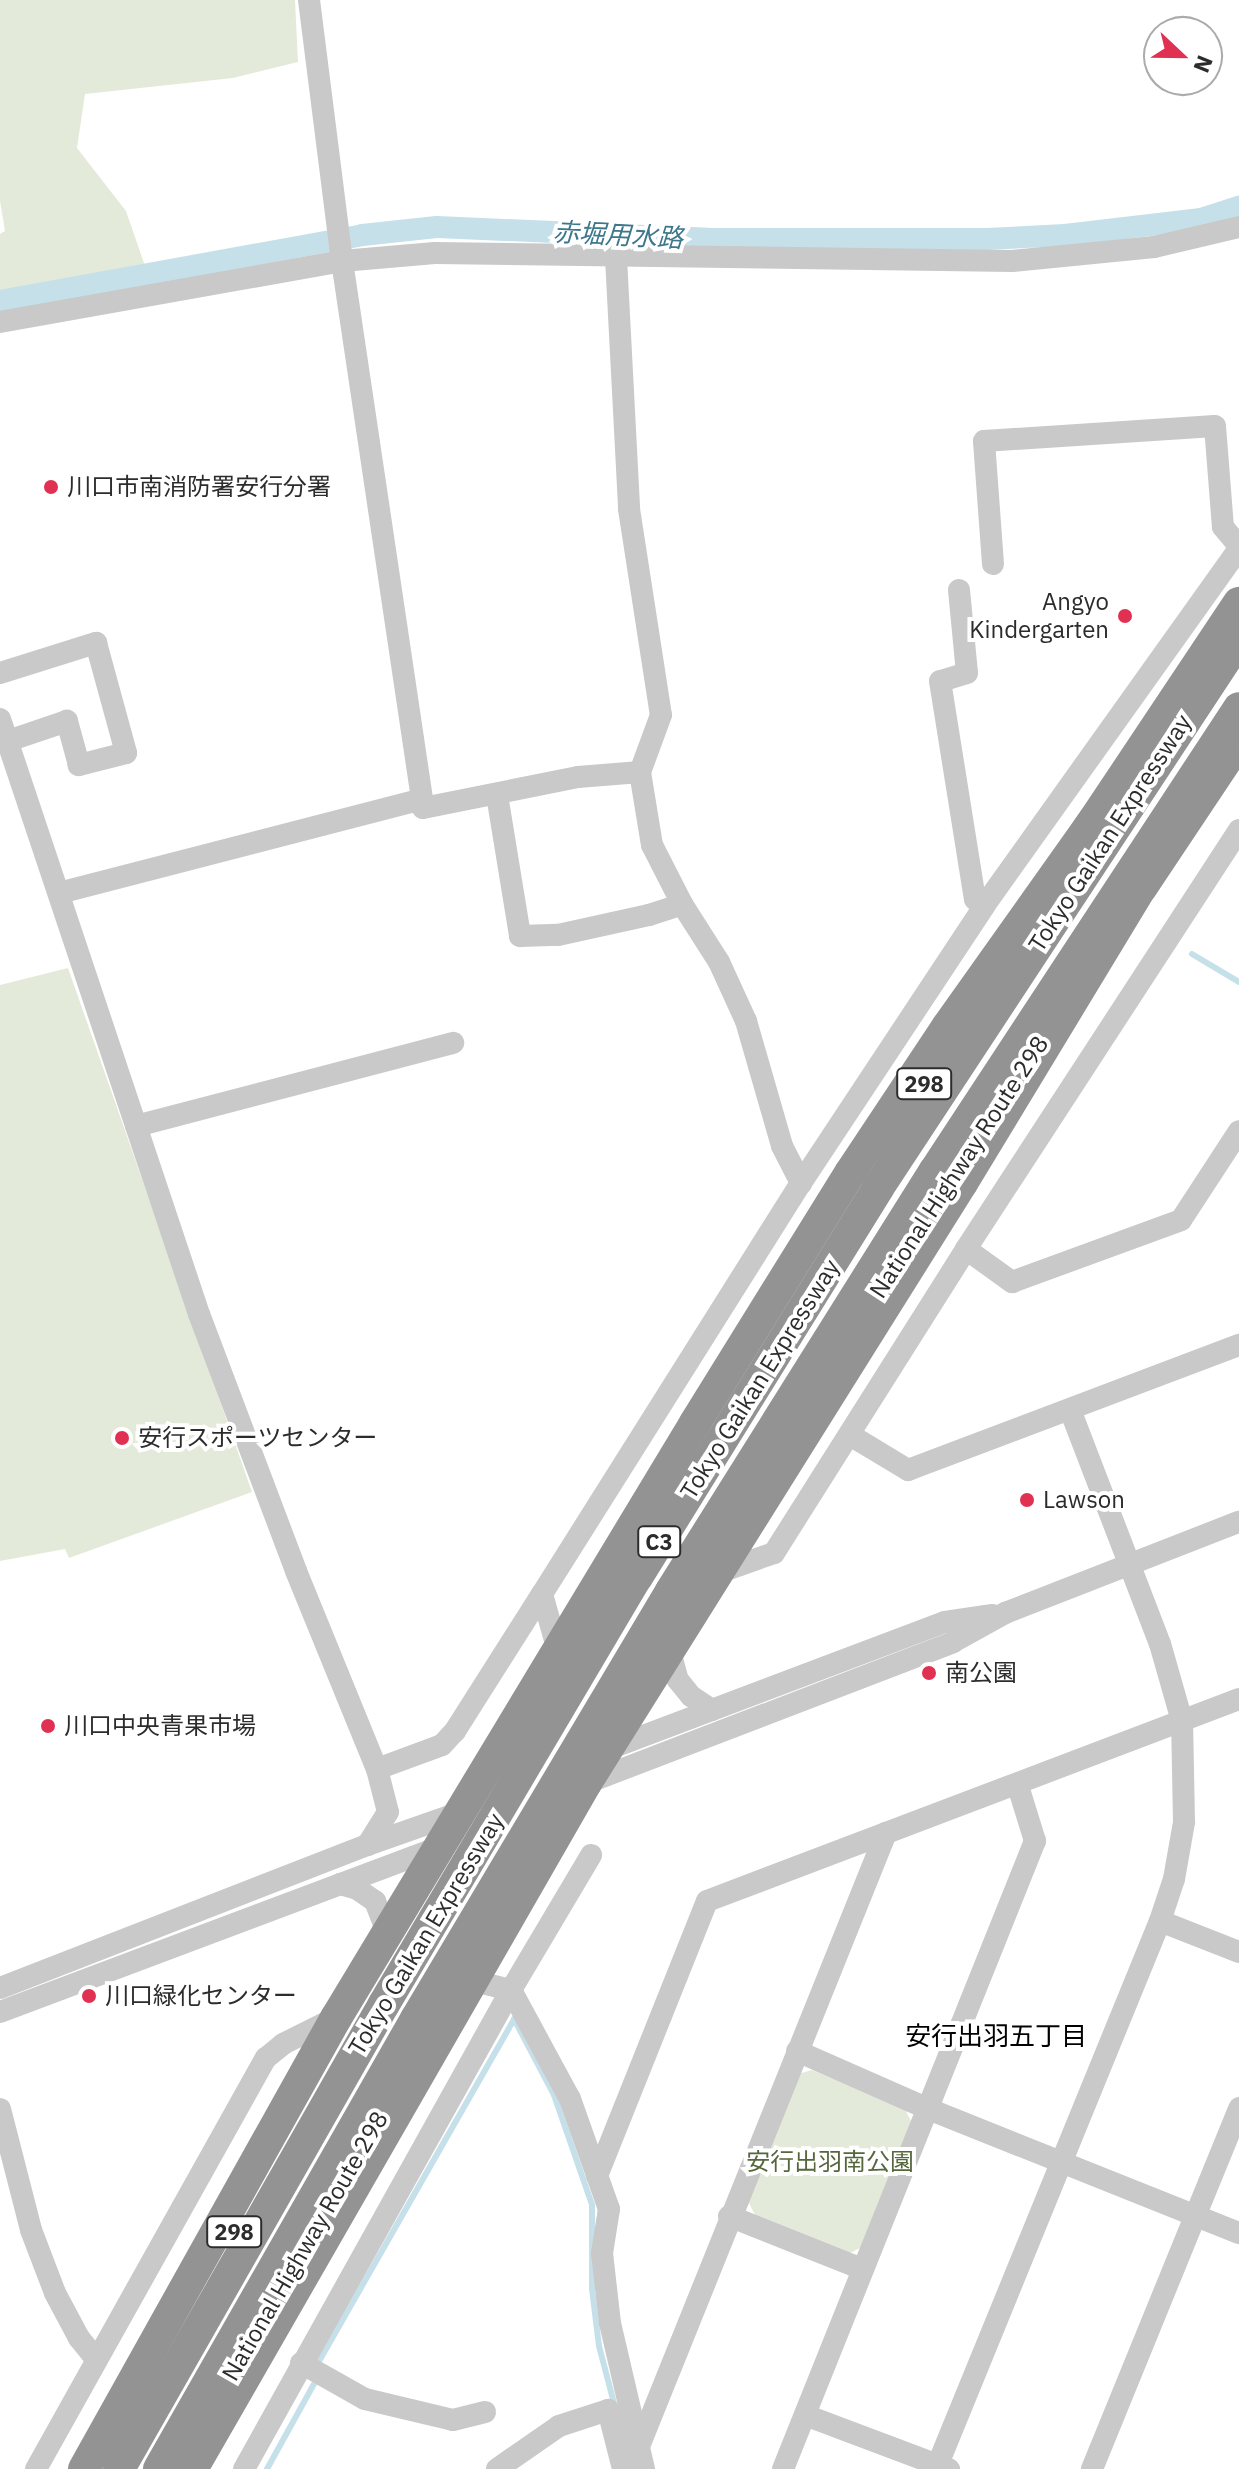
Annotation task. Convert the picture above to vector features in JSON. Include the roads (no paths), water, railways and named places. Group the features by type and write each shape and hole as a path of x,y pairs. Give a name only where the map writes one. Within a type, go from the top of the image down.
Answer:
{"highway":[{"name":"298","path":"620,1572 849,1199 1239,603"},
{"name":"Tokyo Gaikan Expressway","path":"119,2469 384,2004 645,1564 878,1188 1239,639"},
{"name":"Tokyo Gaikan Expressway","path":"159,2469 416,2019 671,1591 943,1159 1239,708"},
{"name":"National Highway Route 298","path":"687,1598 907,1246 1239,741"},
{"path":"84,2469 336,2018 850,1173 947,1027 1095,819"},
{"path":"192,2469 470,1980 586,1783 720,1572 1151,871"},
{"name":"298","path":"99,2469 368,1995"},
{"name":"National Highway Route 298","path":"179,2469 432,2025"}],"street":[{"path":"309,0 342,261 423,808 578,777 640,772"},
{"path":"0,322 342,261 435,253 616,258 1012,261 1154,247 1239,227"},
{"path":"616,258 629,509 661,715 640,772 652,845 682,904 719,962 746,1021 782,1146 801,1183"},
{"path":"377,1769 442,1745 455,1731 801,1183 984,906 1239,547 1223,527 1215,426 984,441 993,564"},
{"path":"959,590 967,673 940,681 975,899 984,906"},
{"path":"0,673 96,643 126,753 79,765 67,721 8,741"},
{"path":"0,719 199,1314 296,1571 377,1769 388,1812 367,1845"},
{"path":"497,795 520,936 558,935 649,915 682,904"},
{"path":"59,893 422,799"},
{"path":"720,1572 774,1553 966,1249 1239,830"},
{"path":"136,1126 453,1043"},
{"path":"966,1249 1012,1282 1181,1220 1239,1131"},
{"path":"850,1435 908,1470 1071,1412 1239,1345"},
{"path":"805,2415 941,2467 1160,1921 1174,1879 1184,1822 1182,1721 1160,1644 1131,1563 1071,1412"},
{"path":"0,2012 439,1847 586,1783 953,1642 1005,1613 1239,1522"},
{"path":"542,1594 558,1651"},
{"path":"0,1988 367,1845 460,1812 609,1749 945,1622 1005,1613"},
{"path":"670,1651 678,1680 691,1696 712,1710"},
{"path":"597,2176 707,1901 1018,1786 1239,1699"},
{"path":"783,2469 860,2268 1035,1841 1018,1786"},
{"path":"640,2444 729,2216 886,1833"},
{"path":"244,2469 511,1990 591,1855"},
{"path":"340,1884 357,1889 375,1901 384,1924 383,1940"},
{"path":"1160,1921 1239,1952"},
{"path":"470,1980 511,1990 570,2099 609,2209 602,2253 610,2323 644,2469"},
{"path":"36,2469 266,2058 283,2044 336,2018"},
{"path":"797,2051 926,2108 1239,2233"},
{"path":"1092,2469 1239,2108"},
{"path":"0,2109 31,2230 55,2293 79,2338 96,2359"},
{"path":"729,2216 860,2268"},
{"path":"301,2363 365,2399 453,2420 485,2412"},
{"path":"497,2469 559,2426 608,2410 623,2469"}],"waterway":[{"name":"赤堀用水路","path":"0,301 362,235 437,227 709,239 987,239 1065,235 1201,219 1239,207"},
{"path":"1192,954 1239,982"},
{"path":"318,2363 514,2019 554,2095 592,2205 592,2289 599,2346 615,2407"},
{"path":"267,2469 315,2382"}],"place":[{"name":"川口市南消防署安行分署","path":"51,487"},
{"name":"Angyo Kindergarten","path":"1125,616"},
{"name":"安行スポーツセンター","path":"122,1438"},
{"name":"Lawson","path":"1027,1500"},
{"name":"南公園","path":"929,1673"},
{"name":"川口中央青果市場","path":"48,1726"},
{"name":"川口緑化センター","path":"89,1996"}],"district":[{"name":"安行出羽五丁目","path":"996,2036"}],"park label":[{"name":"安行出羽南公園","path":"830,2162"}]}
